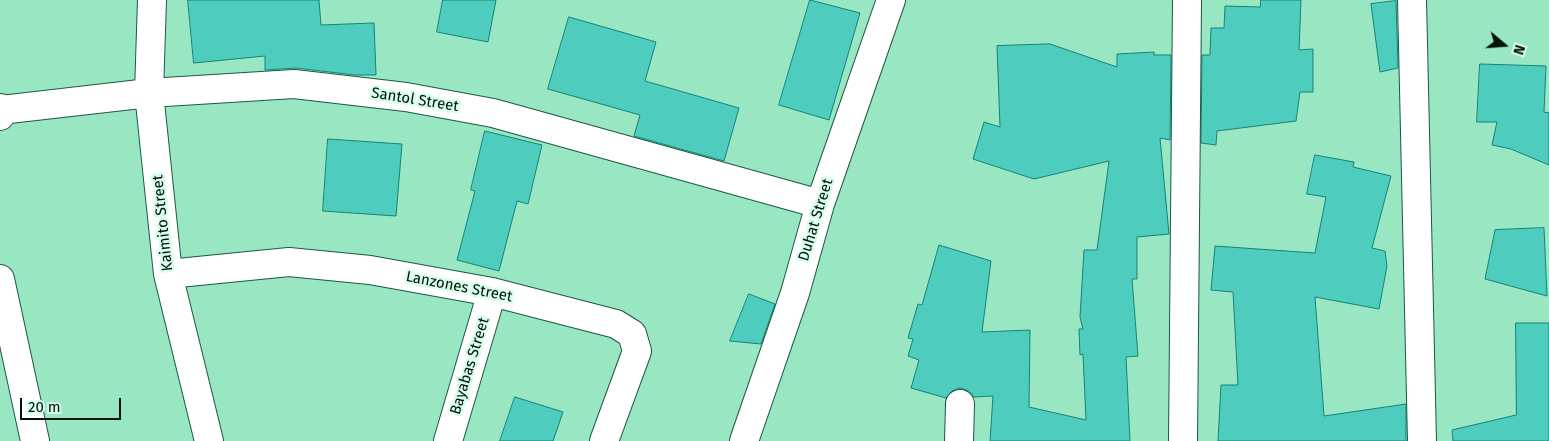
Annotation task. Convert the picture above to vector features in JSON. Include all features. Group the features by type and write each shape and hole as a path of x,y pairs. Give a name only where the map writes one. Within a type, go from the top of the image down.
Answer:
{"street":[{"name":"Kaimito Street","path":"152,0 150,93 168,274 209,441"},
{"name":"Duhat Street","path":"744,441 795,293 820,204 891,0"},
{"path":"1183,441 1187,0"},
{"path":"1412,0 1422,441"},
{"name":"Santol Street","path":"0,111 150,93 294,84 406,97 493,113 820,204"},
{"name":"Lanzones Street","path":"168,274 288,262 370,270 492,292 616,324 632,334 637,351 604,441"},
{"path":"0,278 35,441"},
{"name":"Bayabas Street","path":"448,441 492,292"},
{"path":"959,441 960,404"}],"building":[{"path":"188,0 319,0 321,25 374,23 376,75 355,75 296,68 265,70 265,56 194,63"},
{"path":"443,0 496,0 488,42 437,32"},
{"path":"810,0 860,13 829,120 779,105"},
{"path":"1261,0 1301,0 1299,50 1313,49 1313,92 1300,92 1296,121 1217,131 1216,145 1201,143 1202,55 1210,55 1211,28 1224,28 1225,6 1260,7"},
{"path":"1396,1 1398,68 1380,72 1371,4"},
{"path":"569,17 656,42 645,81 739,108 724,161 634,136 640,115 548,89"},
{"path":"1050,44 1117,67 1117,54 1154,52 1154,55 1171,55 1170,140 1160,138 1169,234 1137,237 1137,279 1132,279 1138,356 1126,357 1130,441 990,441 993,396 974,397 969,391 960,388 952,391 946,398 911,388 919,360 908,356 913,339 908,338 918,304 922,305 939,245 991,261 982,332 1030,330 1029,407 1086,420 1083,354 1080,355 1079,329 1083,329 1080,317 1084,250 1097,250 1109,161 1034,179 973,159 984,122 1000,127 997,46"},
{"path":"1480,64 1546,66 1544,112 1549,113 1549,165 1511,149 1492,145 1497,122 1477,122"},
{"path":"485,131 542,145 528,204 517,201 499,271 457,260 475,191 471,190"},
{"path":"328,139 402,144 396,216 323,211"},
{"path":"1315,155 1354,162 1353,167 1391,176 1372,248 1385,251 1387,266 1379,309 1315,297 1324,416 1406,404 1406,441 1218,441 1221,385 1238,385 1233,292 1211,290 1215,246 1315,253 1326,197 1307,194"},
{"path":"1544,228 1547,296 1485,279 1495,230"},
{"path":"749,294 775,304 761,344 730,341"},
{"path":"1516,323 1549,323 1549,441 1453,441 1452,430 1516,415"},
{"path":"515,397 563,412 553,441 500,441"}]}
